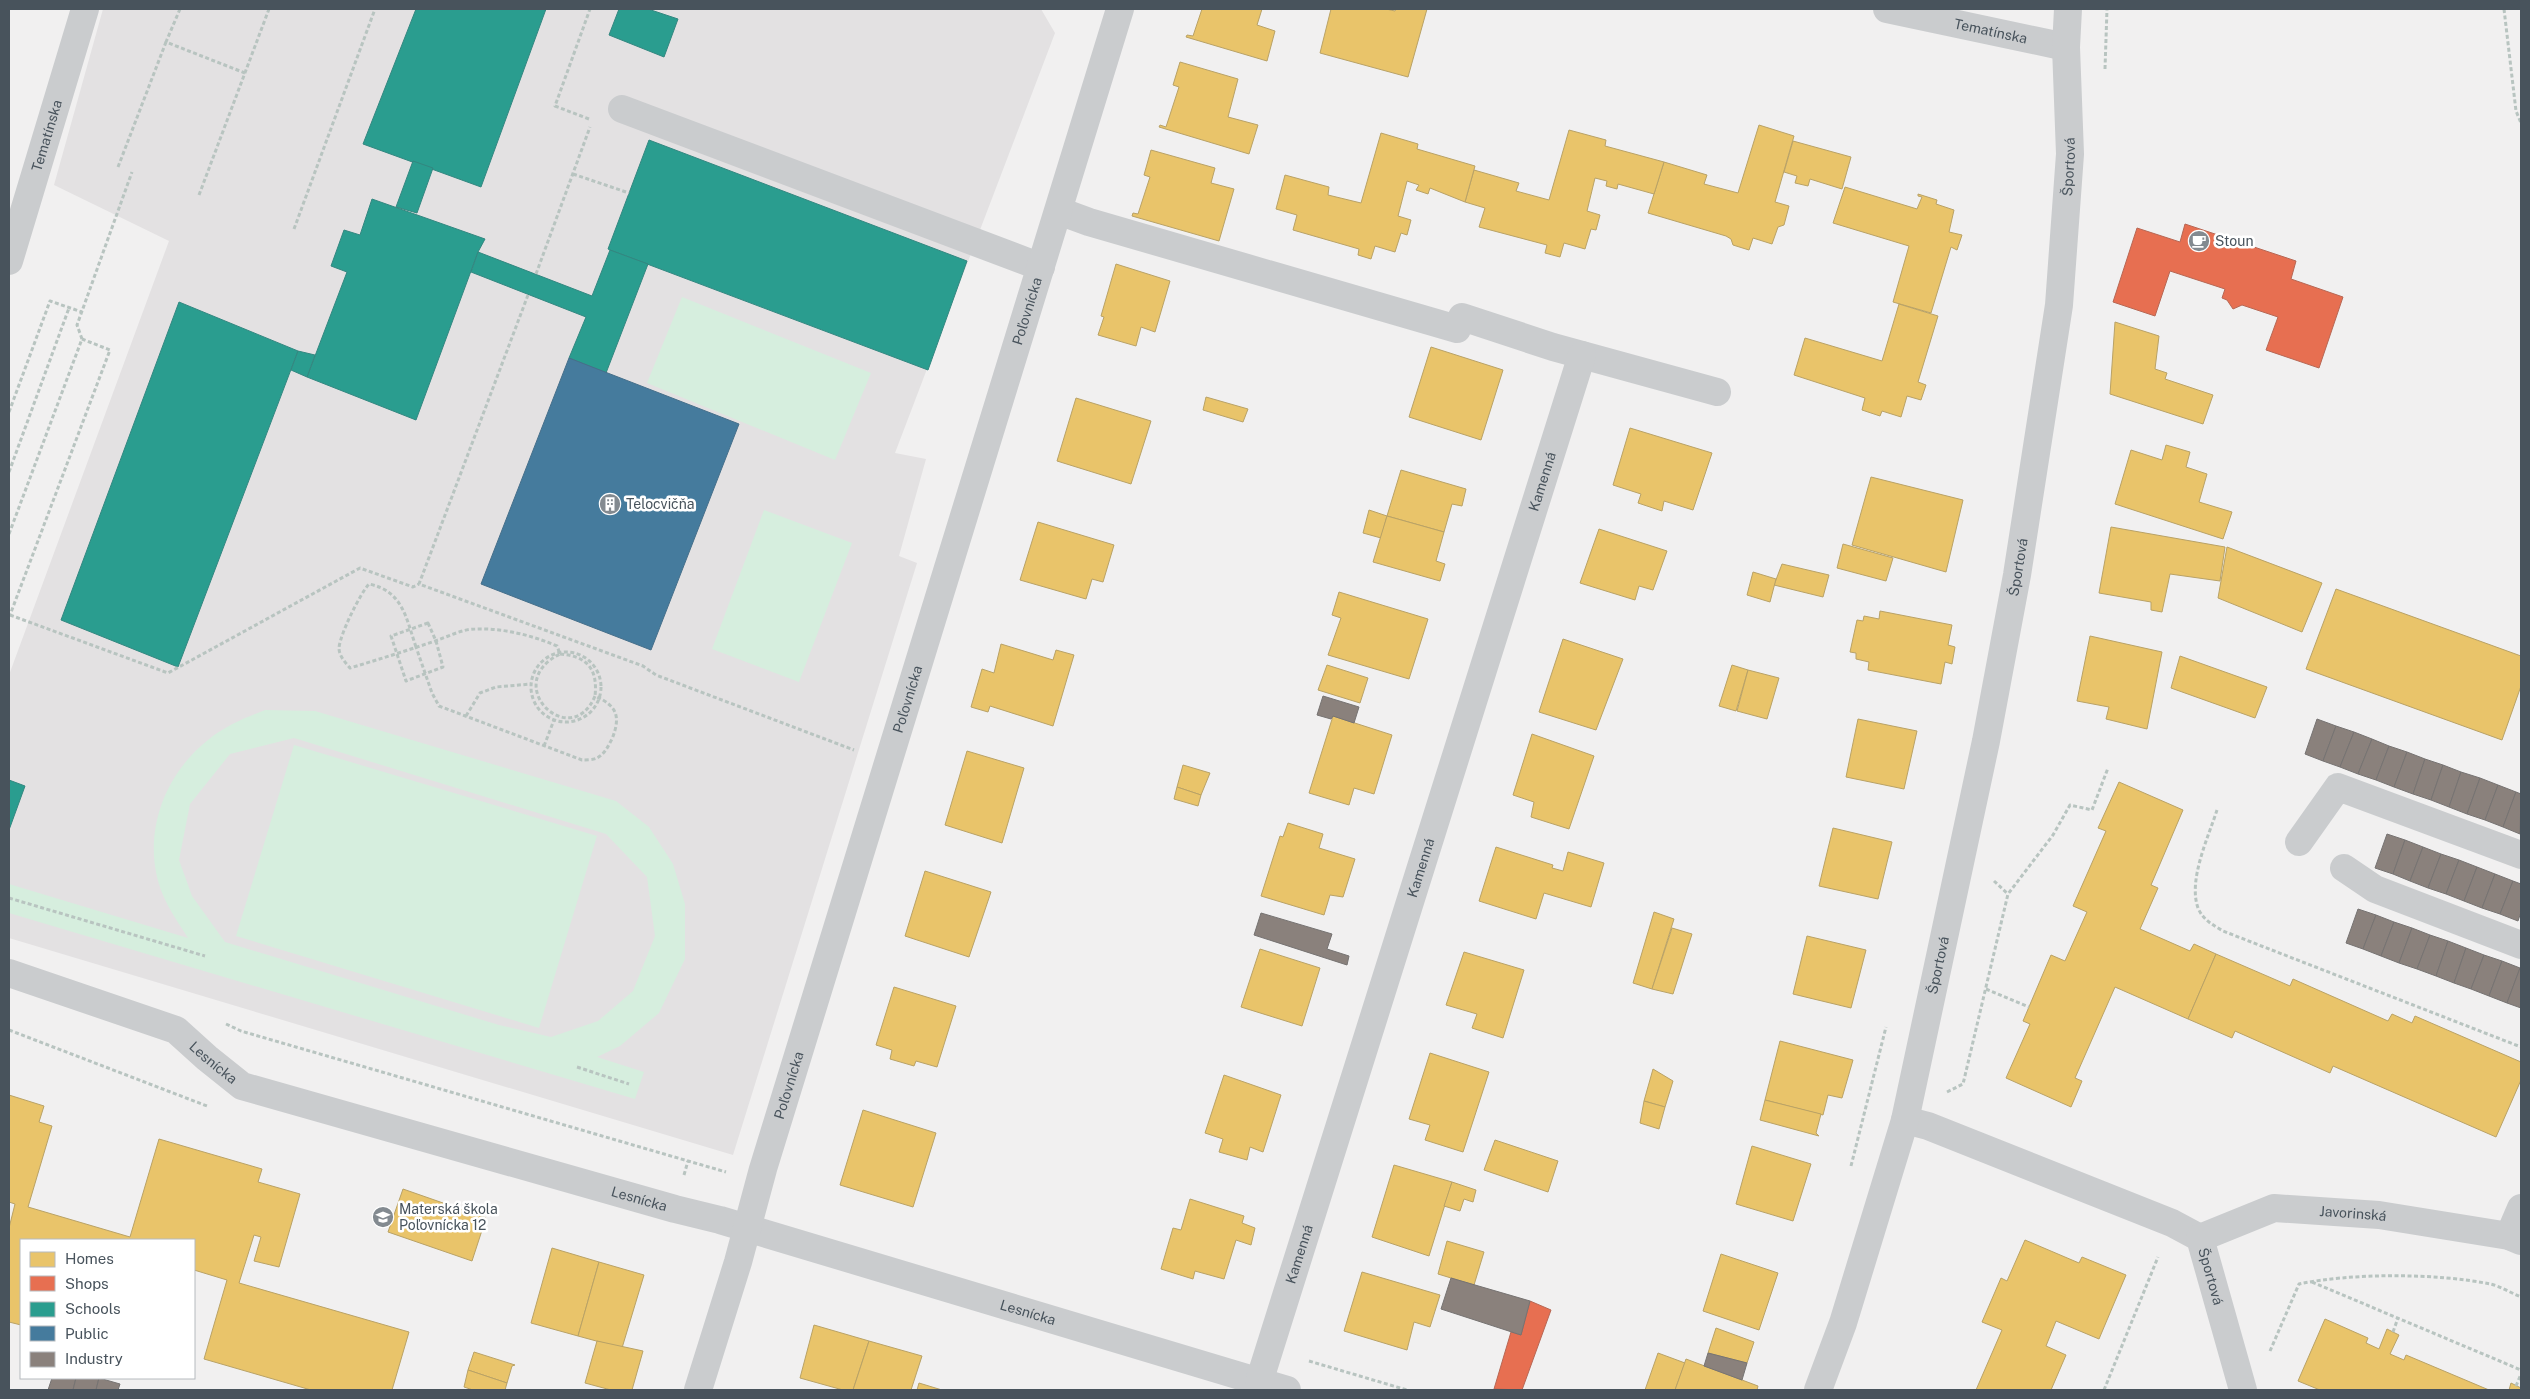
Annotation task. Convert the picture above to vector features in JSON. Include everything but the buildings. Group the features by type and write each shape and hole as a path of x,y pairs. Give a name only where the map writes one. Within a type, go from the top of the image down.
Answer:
{"street":[{"name":"Tematínska","path":"9,261 15,219 85,9"},
{"name":"Poľovnícka","path":"698,1390 763,1169 1120,9"},
{"name":"Tematínska","path":"1887,9 2066,47"},
{"name":"Športová","path":"1818,1390 1916,1123 1986,741 2039,443 2059,305 2070,164 2066,47 2068,9"},
{"path":"622,109 1041,267"},
{"path":"1059,210 1089,222 1457,329 1462,317 1582,355 1717,392"},
{"name":"Kamenná","path":"1259,1382 1582,355"},
{"path":"2299,842 2338,787 2521,854"},
{"path":"2344,868 2375,889 2521,945"},
{"name":"Lesnícka","path":"9,973 176,1030 242,1086 747,1228 1287,1390"},
{"name":"Športová","path":"1916,1123 2172,1223 2200,1238 2243,1390"},
{"name":"Javorinská","path":"2200,1238 2274,1208 2380,1215 2515,1239 2521,1208"}],"path":[{"path":"118,167 180,9"},
{"path":"199,195 269,9"},
{"path":"294,229 375,9"},
{"path":"536,274 593,120 555,106 590,9"},
{"path":"2106,43 2107,9"},
{"path":"2504,9 2516,111 2521,122"},
{"path":"166,42 245,73"},
{"path":"9,534 82,339 77,325 132,172"},
{"path":"573,174 629,193"},
{"path":"82,339 110,350 9,614 168,673 360,568 413,587 419,584 528,295"},
{"path":"9,412 50,301 82,312"},
{"path":"9,472 69,308"},
{"path":"560,652 557,646 511,631 473,629 416,647 396,654 350,668 342,659 339,648 360,594 369,584 383,587 392,593 401,605 410,628 416,647 426,675 439,706 582,760 597,758 607,750 616,729 617,716 611,704 597,696"},
{"path":"419,584 643,666 656,675 858,752"},
{"path":"428,623 436,641 443,667 406,682 391,636 428,623"},
{"path":"560,652 577,656 592,669 597,681 597,696 590,707 582,714 572,718 554,718 541,713 532,693 536,668 560,652"},
{"path":"466,716 480,693 496,687 533,683"},
{"path":"544,746 554,718"},
{"path":"1916,1123 1934,1098 1963,1084 2008,894 2053,835 2070,805 2092,810 2108,768"},
{"path":"2217,810 2196,877 2198,908 2208,922 2224,931 2521,1047"},
{"path":"1990,878 2008,894"},
{"path":"9,898 205,956"},
{"path":"1986,989 2029,1007"},
{"path":"1849,1172 1888,1017"},
{"path":"241,1031 735,1175 739,1162 763,1169"},
{"path":"577,1067 629,1084"},
{"path":"2104,1390 2172,1223"},
{"path":"2269,1355 2298,1284 2311,1281 2333,1278 2434,1278 2491,1284 2521,1297"},
{"path":"2311,1281 2521,1372 2516,1386"},
{"path":"2393,1332 2398,1318"},
{"path":"1268,1349 1407,1390"}],"shaded area":[{"path":"103,9 1041,9 1055,33 895,453 926,459 899,556 917,563 733,1155 9,938 9,675 169,241 54,185"}],"green space":[{"path":"682,297 871,373 835,460 647,383"},
{"path":"764,510 852,543 799,682 712,649"},
{"path":"265,710 315,711 616,801 649,827 673,864 685,904 685,959 659,1013 620,1046 597,1057 644,1072 635,1099 9,913 9,884 188,938 165,901 156,874 154,853 155,831 160,810 167,790 178,772 192,755 221,731","holes":["294,738 606,834 647,877 655,936 633,991 598,1021 551,1037 499,1025 225,942 192,896 179,860 190,804 230,754"]},
{"path":"294,745 597,836 539,1028 236,936"}],"place":[{"name":"Stoun","path":"2199,241"},
{"name":"Telocvičňa","path":"610,504"},
{"name":"Materská škola Poľovnícka 12","path":"383,1217"}]}
